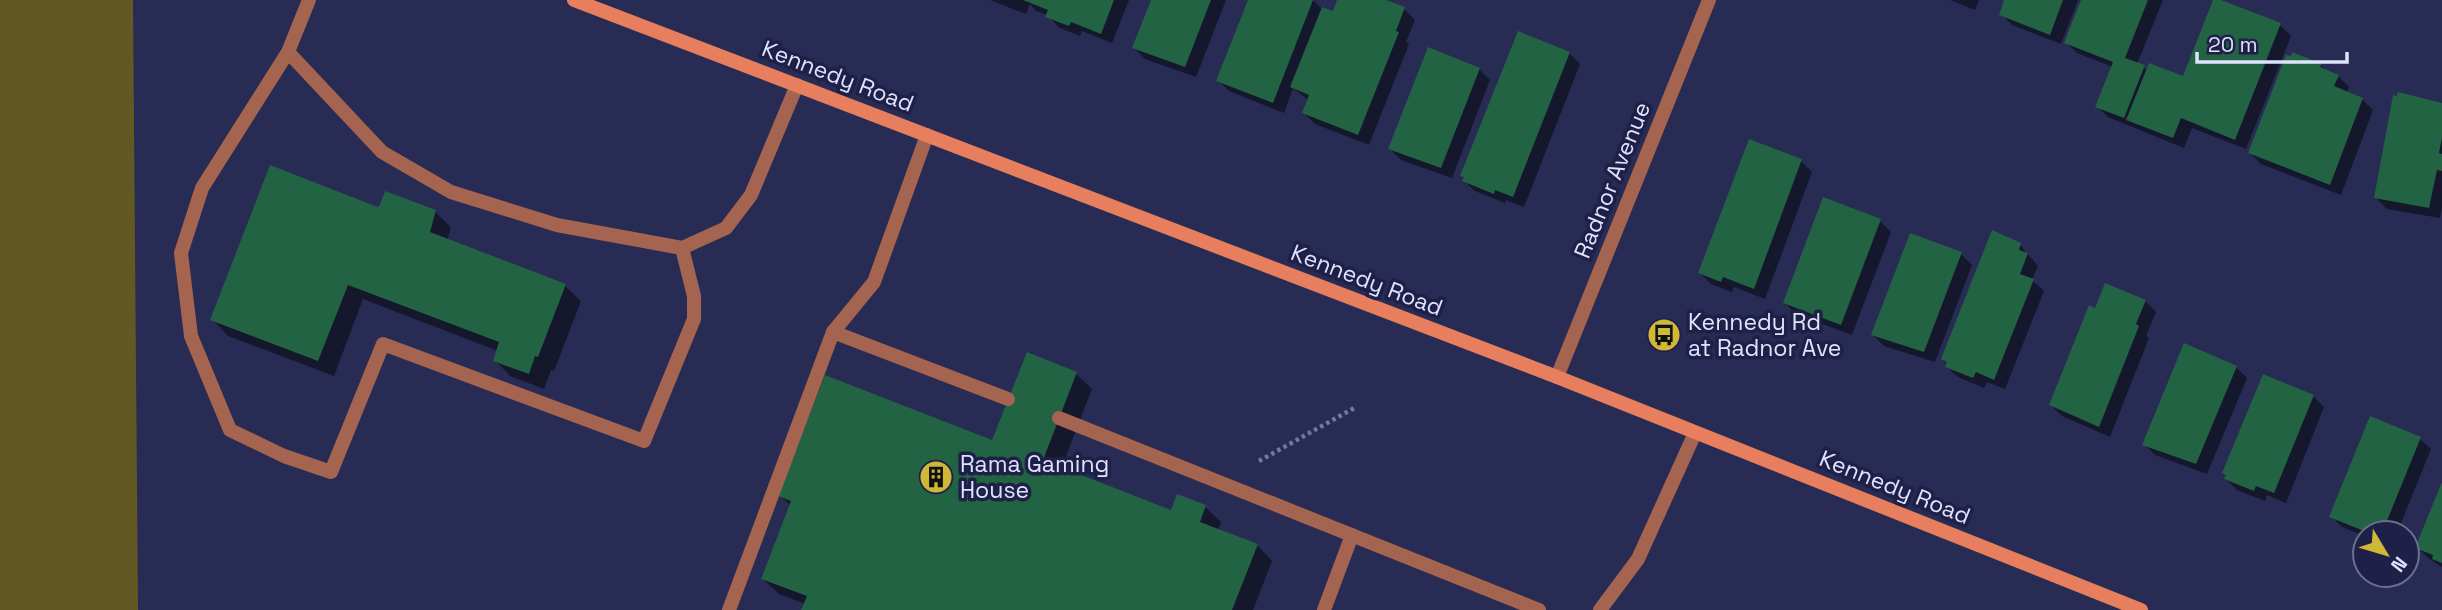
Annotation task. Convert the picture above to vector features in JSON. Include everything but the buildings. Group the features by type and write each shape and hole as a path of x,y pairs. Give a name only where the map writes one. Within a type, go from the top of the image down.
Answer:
{"main road":[{"name":"Kennedy Road","path":"574,0 1557,377 2141,610"}],"street":[{"path":"309,0 288,52 202,188 181,253 191,336 230,430 284,456 331,472 383,344 644,441 694,318 694,296 682,248"},
{"name":"Radnor Avenue","path":"1557,377 1709,0"},
{"path":"288,52 382,152 451,192 557,225 682,248 726,228 751,195 797,85"},
{"path":"729,610 833,332 874,282 927,135"},
{"path":"833,332 1009,399"},
{"path":"1059,418 1539,610"},
{"path":"1601,610 1638,559 1695,433"},
{"path":"1324,610 1352,536"}],"path":[{"path":"1220,483 1356,407"}],"shaded area":[{"path":"0,0 133,0 138,610 0,610"}],"place":[{"name":"Kennedy Rd at Radnor Ave","path":"1664,335"},
{"name":"Rama Gaming House","path":"936,477"}]}
